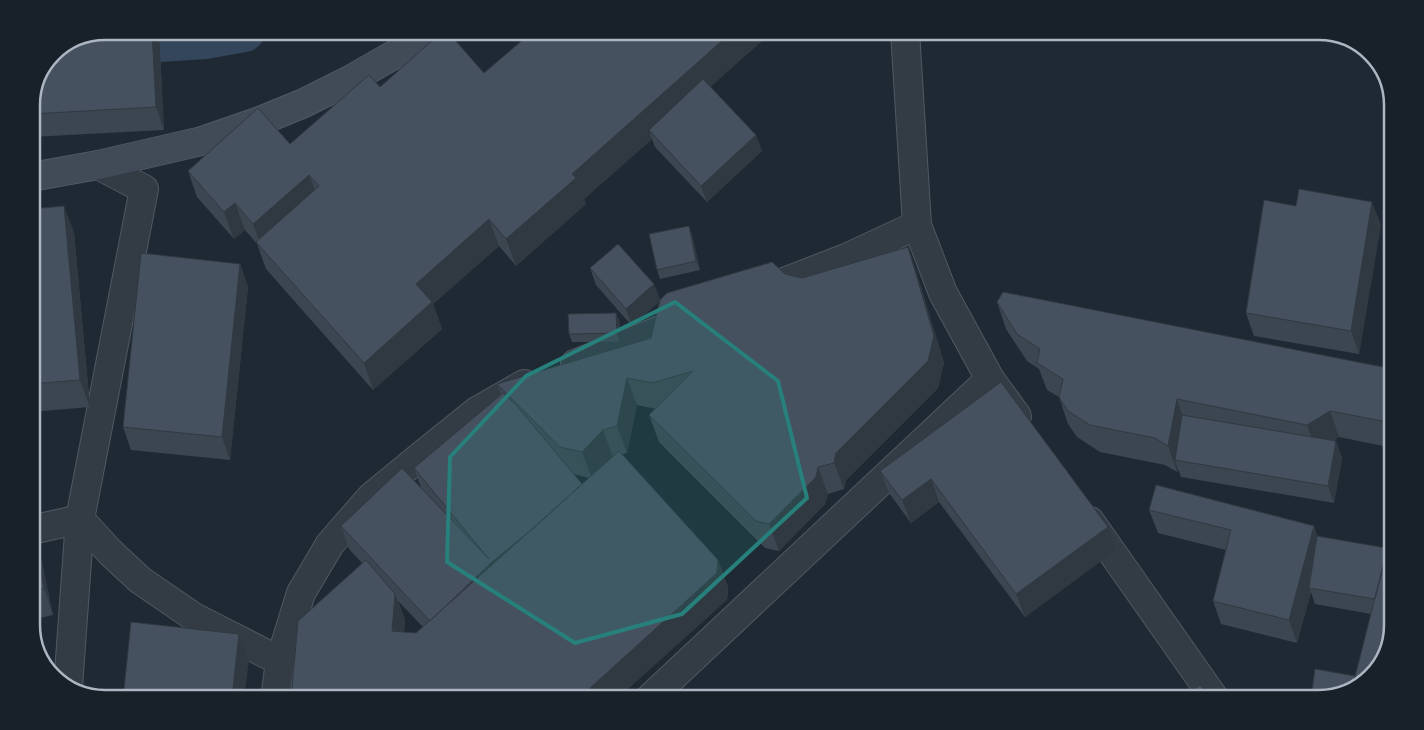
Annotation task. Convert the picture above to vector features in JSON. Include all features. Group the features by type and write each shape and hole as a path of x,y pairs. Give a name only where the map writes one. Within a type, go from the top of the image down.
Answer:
{"main road":[{"path":"40,175 98,165 202,141 260,121 348,81 420,40"}],"street":[{"path":"906,40 917,225 943,293 990,379 1029,434"},
{"path":"69,679 80,519 144,190 98,165"},
{"path":"738,299 846,258 917,225"},
{"path":"276,690 280,662 302,593 330,544 371,497 477,411 525,384 711,310"},
{"path":"659,690 990,379"},
{"path":"1074,498 1205,690"},
{"path":"40,528 80,519"},
{"path":"80,519 110,552 140,580 194,617 280,662"}],"highlighted area":[{"path":"675,302 778,381 807,498 682,614 575,643 447,562 450,457 526,376"}],"building":[{"path":"105,40 152,40 156,107 40,113 42,88 51,69 59,59 80,45 92,41"},
{"path":"433,40 455,40 484,73 523,40 723,40 572,174 576,178 506,239 489,219 416,284 432,302 364,363 256,242 319,186 309,175 253,224 235,203 224,212 188,171 258,108 290,144 369,75 380,87"},
{"path":"703,79 756,135 701,186 649,130"},
{"path":"1299,189 1372,202 1351,331 1246,313 1264,200 1296,206"},
{"path":"64,206 80,380 40,383 40,208"},
{"path":"689,226 696,261 657,270 649,234"},
{"path":"618,244 654,284 626,309 590,268"},
{"path":"908,247 934,336 928,361 836,453 834,463 818,467 816,477 769,524 756,521 649,415 693,371 652,383 627,378 617,426 603,430 582,452 560,447 497,384 651,338 660,300 667,293 772,262 785,274 802,278"},
{"path":"141,253 240,264 222,437 123,427"},
{"path":"1003,292 1384,367 1384,421 1330,411 1307,425 1177,399 1168,446 1155,438 1090,425 1068,411 1059,397 1063,379 1037,363 1040,349 1017,334 997,302"},
{"path":"616,313 617,333 569,334 568,314"},
{"path":"1001,382 1108,527 1016,594 931,479 902,500 880,471"},
{"path":"503,393 516,405 582,484 536,526 492,562 430,621 341,526 402,468 489,559 414,468"},
{"path":"1182,415 1336,441 1328,486 1175,460"},
{"path":"619,451 718,560 717,573 588,690 292,690 298,621 366,560 395,594 392,631 416,633"},
{"path":"1156,485 1314,526 1289,620 1213,601 1231,530 1149,510"},
{"path":"1317,536 1384,548 1382,572 1375,599 1309,588"},
{"path":"1384,562 1384,625 1382,642 1368,668 1354,679"},
{"path":"40,570 44,588 40,589"},
{"path":"131,622 239,634 233,690 124,690"},
{"path":"1315,669 1355,676 1352,681 1336,688 1312,690"},
{"path":"1200,685 1204,690 1194,690"}],"waterway":[{"path":"100,45 175,40"}]}
